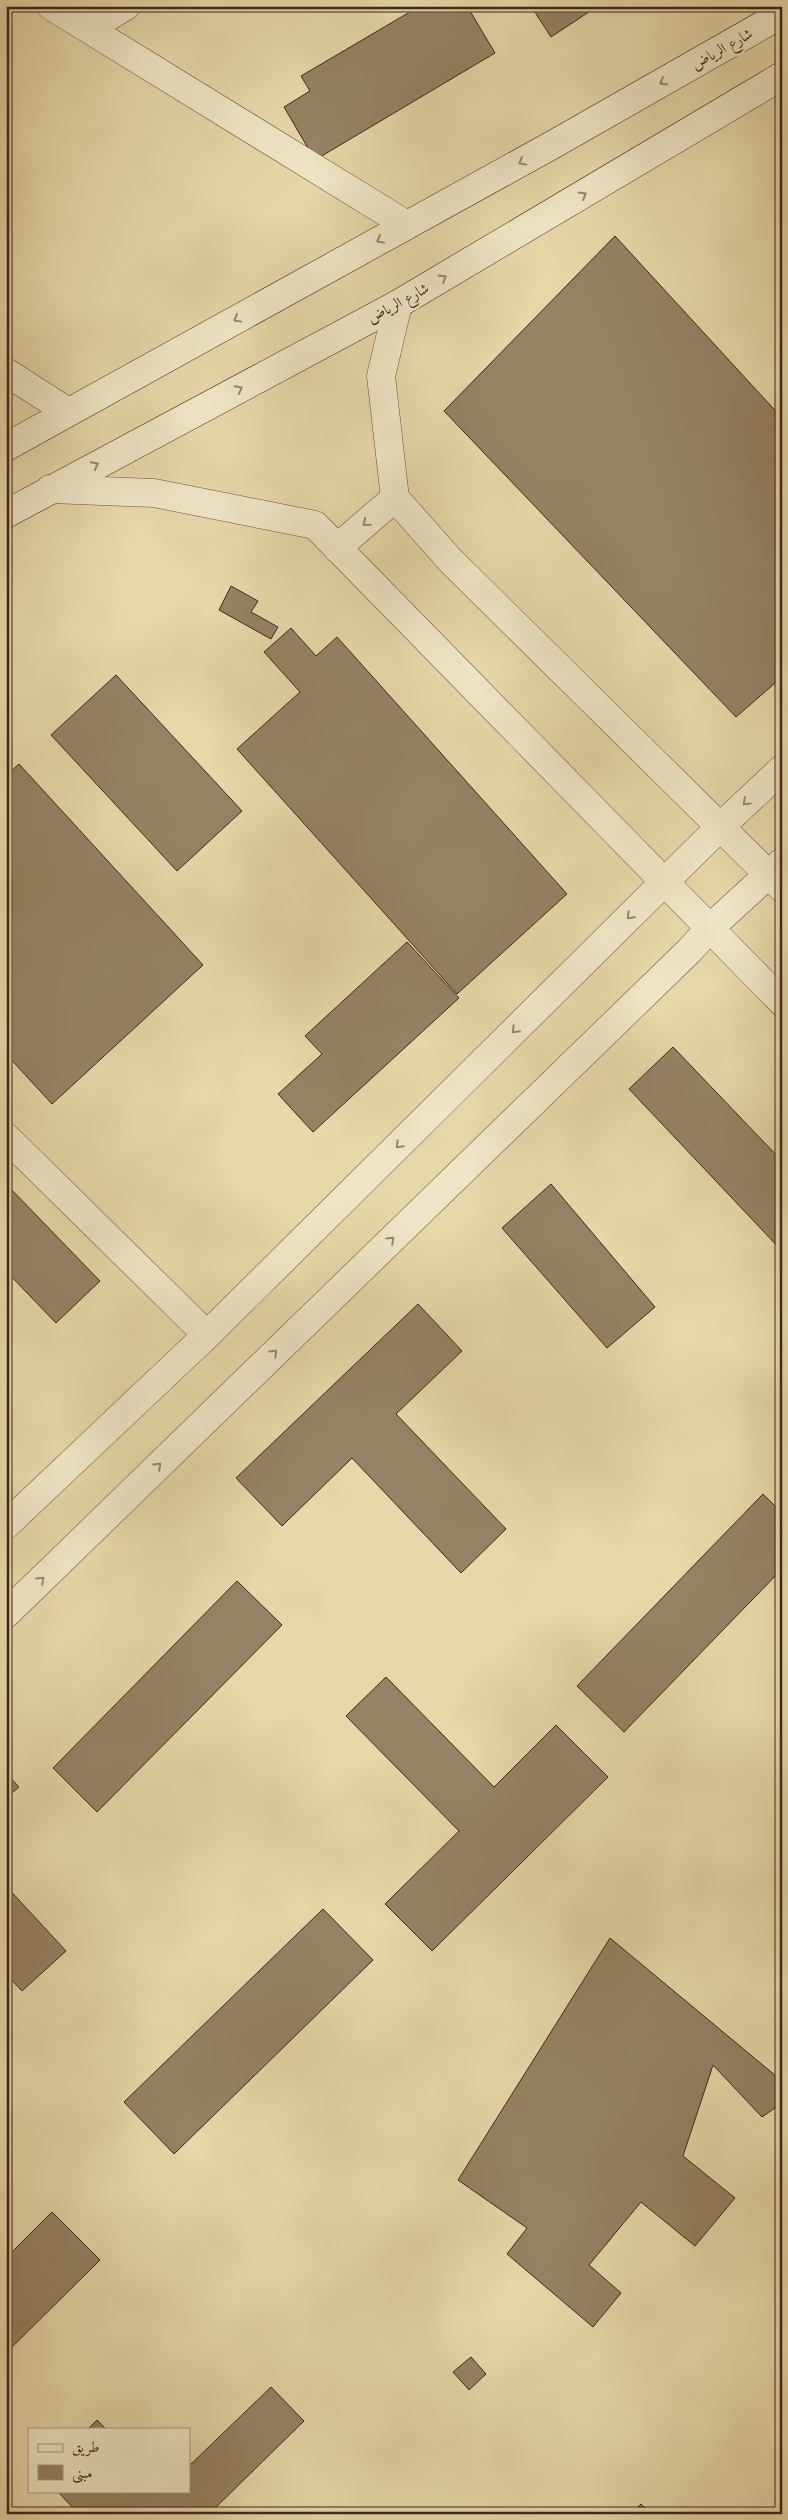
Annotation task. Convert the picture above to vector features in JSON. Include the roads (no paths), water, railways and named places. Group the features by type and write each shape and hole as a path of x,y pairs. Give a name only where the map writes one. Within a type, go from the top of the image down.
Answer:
{"street":[{"path":"51,6 407,225"},
{"path":"89,28 126,6"},
{"name":"شارع الرياض","path":"6,447 554,144 782,14"},
{"name":"شارع الرياض","path":"6,514 398,304 782,76"},
{"path":"6,1614 689,951 710,928 777,875 719,828 457,567 396,498 381,376 398,304"},
{"path":"6,372 68,412"},
{"path":"50,489 154,493 315,525 782,1002"},
{"path":"337,548 396,498"},
{"path":"6,1525 206,1335 719,828 782,769"},
{"path":"6,1136 206,1335"}]}
